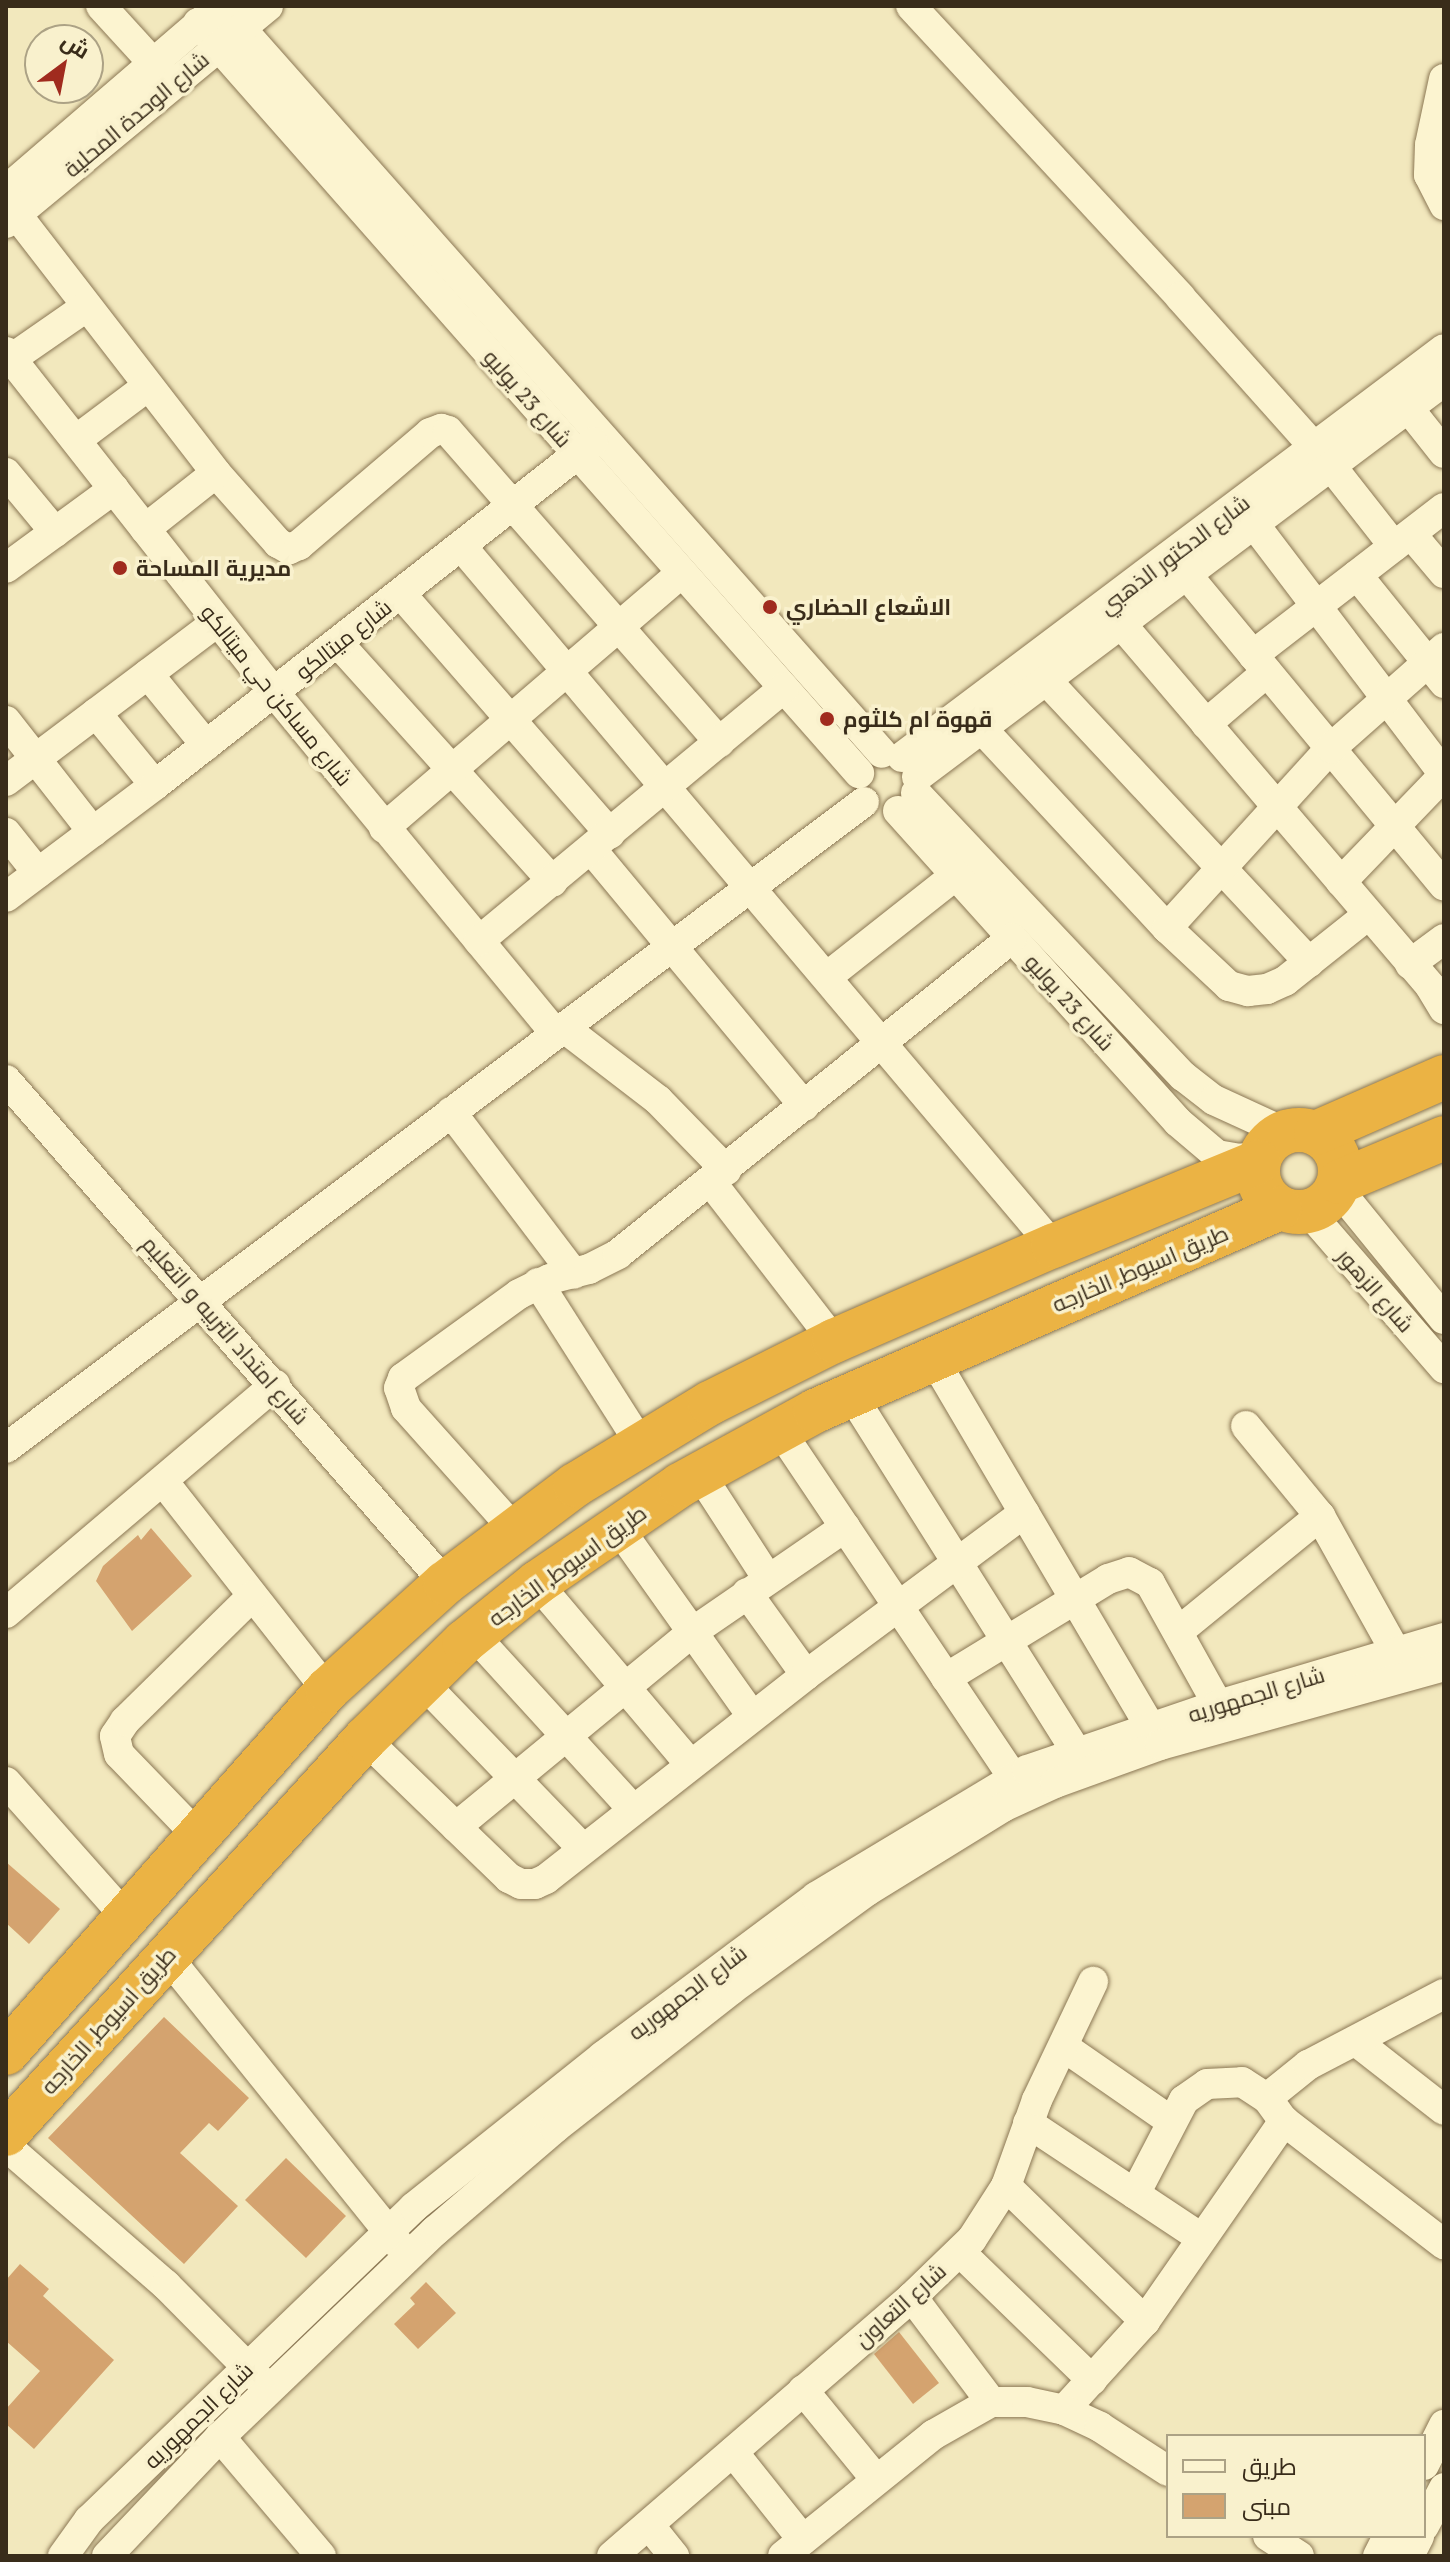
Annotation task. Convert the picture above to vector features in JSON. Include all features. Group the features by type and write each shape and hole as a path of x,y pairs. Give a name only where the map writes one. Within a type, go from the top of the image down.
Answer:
{"highway":[{"path":"6,2053 327,1690 445,1583 514,1529 640,1443 834,1341 1444,1077"},
{"name":"طريق اسيوط, الخارجه","path":"6,2134 166,1955 421,1681 537,1583 617,1526 779,1429 851,1394 1316,1197 1444,1138"},
{"path":"1280,1146 1334,1148 1339,1158 1316,1197 1262,1189 1280,1146"}],"street":[{"path":"101,6 161,72"},
{"name":"شارع الوحدة المحلية","path":"9,207 220,22 268,6"},
{"path":"911,6 1324,458 1402,540 1444,573"},
{"name":"شارع 23 يوليو","path":"220,22 590,445 1183,1076 1280,1146"},
{"path":"1444,79 1434,121 1429,175 1444,205"},
{"path":"9,207 216,473 278,543 294,548 430,433 441,429 448,431 719,742"},
{"path":"9,356 86,307"},
{"name":"شارع الدكتور الذهبي","path":"903,778 982,729 1254,524 1444,349"},
{"name":"شارع مساكن حي ميتالكو","path":"9,356 217,622 479,941 559,1030 658,1100 718,1176 834,1341"},
{"name":"شارع الدكتور الذهبي","path":"903,778 1324,458 1409,409 1444,381"},
{"path":"76,440 148,386"},
{"path":"1409,409 1444,453"},
{"name":"شارع 23 يوليو","path":"590,445 682,573 859,773"},
{"name":"شارع ميتالكو","path":"6,897 155,785 590,445"},
{"path":"6,473 55,532"},
{"path":"145,529 216,473"},
{"path":"6,568 114,489"},
{"path":"1206,724 1316,606 1444,508"},
{"path":"1254,524 1444,774 1341,882"},
{"path":"462,547 883,1041 1053,1246"},
{"path":"384,828 682,573"},
{"path":"1187,575 1444,886"},
{"path":"1167,928 1331,748 1386,697 1438,664 1357,575"},
{"path":"401,594 510,720 601,841 671,945 804,1106"},
{"path":"6,781 217,622"},
{"path":"1122,625 1410,964 1444,1009"},
{"path":"338,643 553,882"},
{"path":"148,674 206,745"},
{"path":"1046,680 1222,865 1309,962"},
{"path":"479,941 784,688"},
{"path":"96,713 155,785"},
{"path":"6,721 93,832"},
{"path":"982,729 1167,928 1213,975 1229,986 1248,991 1267,989 1285,981 1368,915"},
{"path":"864,764 903,778 880,812 864,802 859,793 859,773 864,764"},
{"name":"شارع 23 يوليو","path":"903,778 956,875 1199,1143 1217,1155 1239,1159 1280,1146"},
{"path":"6,1448 864,802"},
{"path":"6,833 38,873"},
{"path":"828,976 956,875"},
{"path":"514,1529 406,1408 399,1388 412,1372 538,1283 574,1274 618,1254 1012,938"},
{"path":"1410,964 1444,939"},
{"name":"شارع امتداد التربيه و التعليم","path":"6,1080 445,1583"},
{"path":"451,1112 574,1274"},
{"name":"شارع الزهور","path":"1316,1197 1444,1319"},
{"name":"شارع الزهور","path":"1316,1197 1444,1368"},
{"path":"538,1283 640,1443"},
{"path":"933,1358 1155,1736"},
{"path":"6,1613 275,1385"},
{"path":"851,1394 1076,1751"},
{"path":"1246,1426 1320,1516 1395,1651"},
{"path":"779,1429 1012,1776"},
{"path":"700,1474 806,1675"},
{"path":"163,1481 327,1690"},
{"path":"365,1739 509,1878 521,1884 535,1884 546,1879 806,1675 1024,1513"},
{"path":"1179,1631 1320,1516"},
{"path":"617,1526 752,1716"},
{"path":"456,1827 691,1633 845,1527"},
{"path":"946,1678 1122,1573 1135,1574 1150,1583 1218,1705"},
{"path":"537,1583 690,1764"},
{"path":"197,1835 119,1754 115,1736 125,1721 252,1596"},
{"path":"473,1634 633,1809"},
{"name":"شارع الجمهوريه","path":"917,1847 1218,1705 1444,1638"},
{"name":"شارع الجمهوريه","path":"63,2556 89,2520 388,2230 547,2117 724,1979 832,1915 1012,1776 1076,1751 1155,1736 1444,1666"},
{"path":"421,1681 583,1849"},
{"path":"6,1782 126,1917"},
{"path":"166,1955 407,2256"},
{"name":"شارع التعاون","path":"612,2556 912,2297 960,2252 986,2222 1006,2186 1028,2123 1093,1982"},
{"path":"1064,2410 1145,2321 1201,2238 1275,2110 1308,2065 1444,1994"},
{"path":"1357,2042 1444,2110"},
{"path":"1064,2047 1171,2121"},
{"path":"1135,2194 1184,2100 1207,2084 1242,2082 1444,2244"},
{"name":"شارع الجمهوريه","path":"107,2556 220,2437 271,2391 547,2117"},
{"path":"1028,2123 1201,2238"},
{"path":"6,2146 166,2285 271,2391"},
{"path":"1006,2186 1145,2321"},
{"path":"960,2252 1092,2380"},
{"path":"912,2297 991,2402"},
{"path":"803,2390 875,2478"},
{"path":"733,2452 793,2548 875,2478 933,2435 991,2402 1018,2401 1064,2410 1100,2427 1166,2470"},
{"path":"1426,2461 1444,2425"},
{"path":"220,2437 321,2556"},
{"path":"1426,2522 1444,2488"},
{"path":"649,2525 674,2556"},
{"path":"1378,2556 1387,2538"},
{"path":"1409,2556 1418,2538"}],"building":[{"path":"151,1528 192,1576 132,1631 96,1581 103,1566 138,1535 141,1540"},
{"path":"6,1862 60,1909 29,1944 6,1923"},
{"path":"164,2017 249,2098 218,2131 209,2123 180,2153 238,2206 184,2264 48,2138"},
{"path":"286,2158 346,2216 306,2258 245,2200"},
{"path":"20,2264 49,2289 43,2296 114,2360 34,2449 6,2424 6,2409 40,2371 6,2341 6,2280"},
{"path":"426,2282 456,2313 418,2349 394,2324 415,2304 410,2298"},
{"path":"899,2332 939,2383 913,2404 874,2354"}],"place":[{"name":"مديرية المساحة","path":"120,568"},
{"name":"الاشعاع الحضاري","path":"770,607"},
{"name":"قهوة ام كلثوم","path":"827,719"}]}
